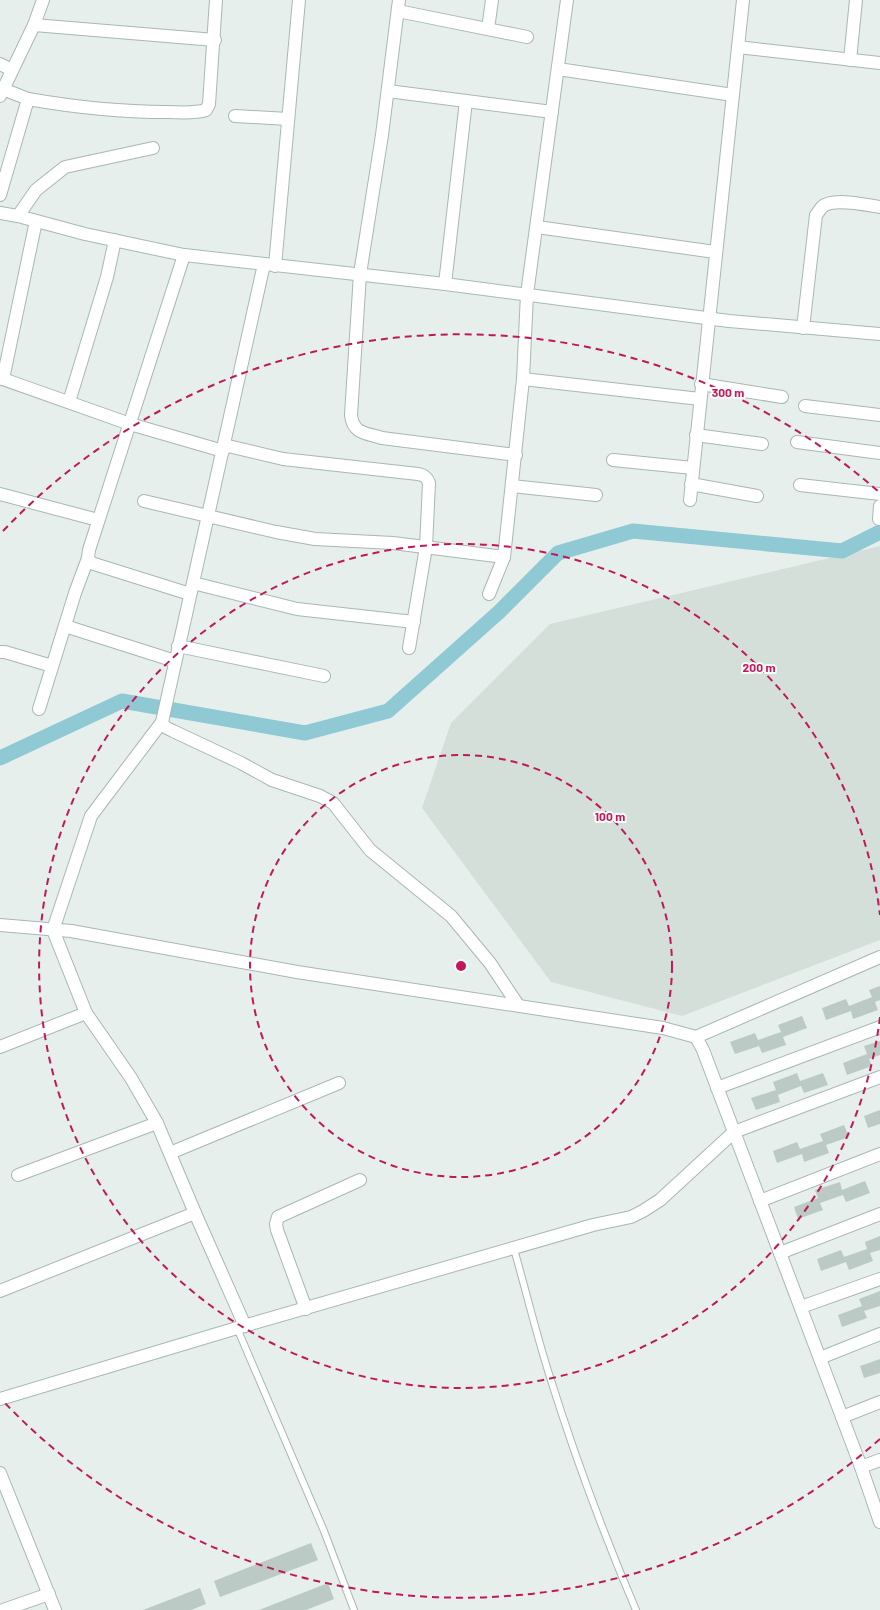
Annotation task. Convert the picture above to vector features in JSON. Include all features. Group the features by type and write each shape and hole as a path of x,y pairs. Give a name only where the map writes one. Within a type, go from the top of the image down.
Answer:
{"street":[{"path":"43,0 34,25 2,92 28,99 75,107 150,112 198,112 206,110 209,104 215,40 216,0"},
{"path":"299,0 288,119 269,265 208,516 163,718 165,727 241,763 267,778 320,796 333,803 370,850 451,916 490,963 518,1005"},
{"path":"488,30 492,0"},
{"path":"489,594 504,557 523,379 528,294 567,0"},
{"path":"690,500 701,384 743,0"},
{"path":"850,60 856,0"},
{"path":"516,455 382,438 361,432 355,428 351,415 360,274 388,91 399,6 488,30 527,37"},
{"path":"34,25 215,40"},
{"path":"738,48 880,63"},
{"path":"0,64 12,70"},
{"path":"558,69 733,95"},
{"path":"388,91 552,112"},
{"path":"0,195 28,99"},
{"path":"445,284 466,101"},
{"path":"235,116 288,119"},
{"path":"18,216 36,190 65,167 153,148"},
{"path":"803,328 816,215 822,207 838,202 880,207"},
{"path":"0,213 18,216 85,234 184,255 445,284 708,318 880,334"},
{"path":"36,221 2,378 130,424 224,448 283,459 423,475 427,478 429,483 426,547 409,648"},
{"path":"537,227 715,252"},
{"path":"69,402 107,277 114,240"},
{"path":"39,709 88,558 98,520 184,255"},
{"path":"523,379 700,399"},
{"path":"701,384 782,397"},
{"path":"806,406 880,415"},
{"path":"696,435 762,444"},
{"path":"797,442 880,454"},
{"path":"613,460 693,468"},
{"path":"691,484 757,496"},
{"path":"800,485 880,494"},
{"path":"512,486 596,495"},
{"path":"0,494 98,520"},
{"path":"144,501 276,532 315,539 370,541 504,557"},
{"path":"879,519 880,506"},
{"path":"88,558 91,563 191,589 296,609 414,622"},
{"path":"65,626 175,661"},
{"path":"178,646 324,676"},
{"path":"0,652 5,652 52,666"},
{"path":"163,718 91,816 53,930 86,1013 131,1078 157,1123 241,1327"},
{"path":"0,925 71,931 297,972 663,1028 696,1038 880,957"},
{"path":"0,1047 86,1013"},
{"path":"717,1088 880,1027"},
{"path":"696,1038 703,1050 861,1467 880,1522"},
{"path":"0,1399 241,1327 593,1226 631,1217 660,1200 734,1132 880,1076"},
{"path":"170,1153 339,1083"},
{"path":"18,1175 157,1123"},
{"path":"760,1201 880,1154"},
{"path":"306,1309 276,1230 278,1216 360,1180"},
{"path":"0,1291 194,1213"},
{"path":"780,1253 880,1214"},
{"path":"800,1307 880,1279"},
{"path":"820,1358 880,1334"},
{"path":"842,1417 880,1402"},
{"path":"861,1467 880,1460"},
{"path":"0,1473 3,1489 55,1610"},
{"path":"3,1610 48,1594"}],"lane":[{"path":"514,1249 548,1373 560,1410 590,1493 636,1610"},
{"path":"241,1327 324,1531 354,1610"}],"shaded area":[{"path":"880,546 880,940 682,1016 551,982 422,808 451,723 550,624"}],"building":[{"path":"880,986 880,1000 875,1002 878,1010 853,1019 851,1011 826,1020 822,1008 846,999 849,1006 872,997 869,990"},
{"path":"802,1016 807,1028 783,1037 786,1045 762,1053 759,1046 735,1054 730,1042 755,1033 758,1040 781,1032 778,1025"},
{"path":"880,1041 880,1055 869,1059 872,1066 847,1075 843,1063 867,1054 864,1046"},
{"path":"797,1073 800,1081 823,1073 828,1085 804,1093 801,1086 778,1095 780,1102 756,1110 751,1098 776,1090 773,1082"},
{"path":"880,1110 880,1124 868,1128 864,1116"},
{"path":"844,1125 849,1137 826,1145 829,1153 804,1162 802,1154 777,1163 773,1151 797,1142 800,1149 823,1141 820,1134"},
{"path":"865,1181 870,1193 846,1202 843,1195 820,1203 823,1210 798,1219 794,1207 818,1198 815,1190 840,1182 842,1190"},
{"path":"880,1236 880,1250 870,1253 873,1261 849,1270 846,1262 821,1271 817,1259 841,1250 844,1257 867,1249 865,1242"},
{"path":"880,1291 880,1306 864,1311 867,1318 842,1327 838,1315 862,1306 859,1299"},
{"path":"880,1359 880,1373 864,1378 860,1366"},
{"path":"311,1543 318,1560 220,1597 214,1581"},
{"path":"328,1583 334,1599 306,1610 259,1610"},
{"path":"200,1588 206,1604 191,1610 143,1610"}],"waterway":[{"path":"0,758 122,701 305,733 388,711 499,612 558,553 633,531 842,551 880,532"}]}
